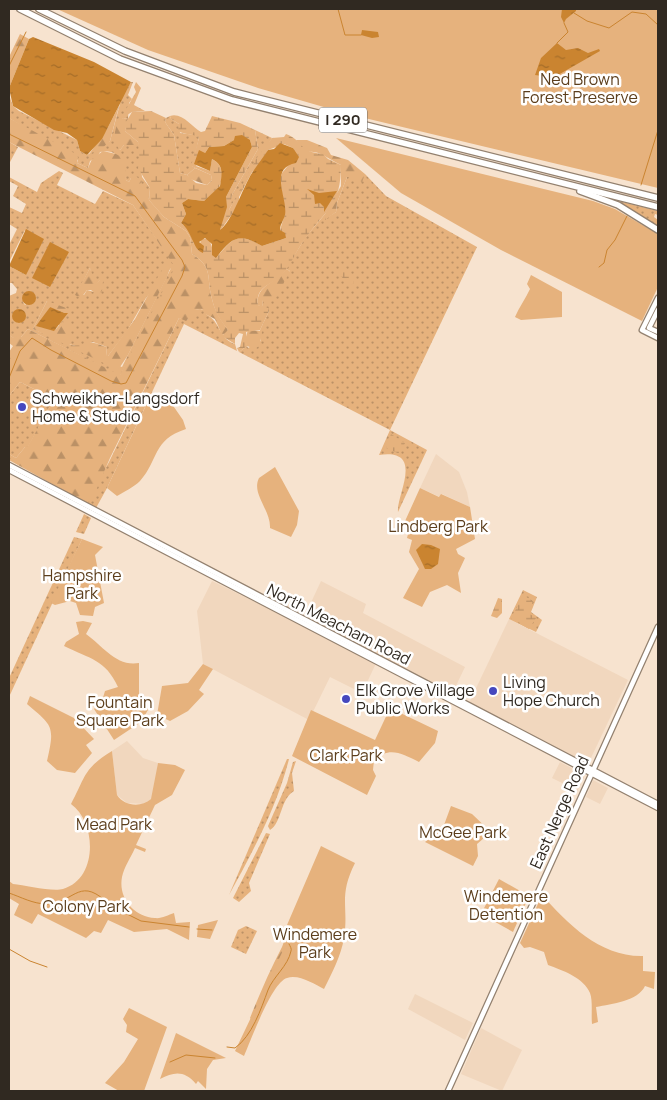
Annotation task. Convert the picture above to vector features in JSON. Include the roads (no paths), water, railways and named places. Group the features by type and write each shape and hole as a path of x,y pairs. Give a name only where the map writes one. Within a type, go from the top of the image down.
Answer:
{"highway":[{"name":"I 290","path":"20,9 120,59 218,95 268,110 658,207"},
{"name":"I 290","path":"39,9 125,50 234,92 658,198"},
{"path":"564,184 575,190 618,204 658,230"}],"main road":[{"path":"658,298 642,330 658,338"},
{"path":"658,310 649,328 658,332"},
{"name":"North Meacham Road","path":"9,465 583,765 591,772 658,804"},
{"name":"North Meacham Road","path":"9,470 658,808"},
{"name":"East Nerge Road","path":"448,1091 658,627"},
{"path":"583,765 591,763 598,757"}],"water":[{"path":"562,9 576,9 564,23 561,17"},
{"path":"362,30 378,32 379,37 372,38 361,35"},
{"path":"33,37 94,62 131,82 102,139 87,155 80,151 77,140 67,133 54,130 13,106 9,88 29,39"},
{"path":"557,43 566,50 578,48 588,53 599,49 600,51 558,75 549,77 535,75 541,58"},
{"path":"242,135 250,140 252,147 226,197 227,207 220,230 229,220 256,167 268,150 274,149 280,143 293,148 299,157 296,163 288,166 283,171 281,177 285,215 280,230 285,233 286,238 262,246 247,239 236,239 216,258 212,255 212,244 205,238 199,242 204,246 203,253 199,251 188,231 181,223 186,214 182,203 188,199 204,201 220,186 221,170 216,161 212,159 210,171 194,164 199,150 205,153 209,147 224,146 234,140 235,136"},
{"path":"307,189 319,193 337,191 324,212 324,207 320,203 315,204 314,195"},
{"path":"26,229 44,239 26,275 9,266"},
{"path":"50,242 69,252 50,287 32,278"},
{"path":"29,291 34,293 36,298 34,303 29,305 24,303 22,298 24,293"},
{"path":"50,307 68,313 54,331 36,326"},
{"path":"19,309 24,311 26,316 24,321 19,323 14,321 12,316 14,311"},
{"path":"422,544 440,549 438,564 431,569 425,569 416,550"}],"waterway":[{"path":"338,9 345,35 361,35"},
{"path":"574,13 587,21 609,28 632,12 646,14 658,25"},
{"path":"557,43 568,32 564,23"},
{"path":"9,66 26,32"},
{"path":"641,185 658,130"},
{"path":"9,134 135,196 182,260 185,267 126,383 121,384 111,381 32,338 20,351 9,378"},
{"path":"599,267 604,263 607,250 615,240 627,216"},
{"path":"9,893 32,902 47,904 85,891 92,892 111,906"},
{"path":"113,907 141,921 189,927"},
{"path":"197,929 212,930"},
{"path":"227,1047 235,1048 251,1029 270,985 284,967 289,956 291,949 289,944"},
{"path":"9,949 30,961 47,967"},
{"path":"170,1062 186,1055 215,1058"}],"place":[{"name":"Schweikher-Langsdorf Home & Studio","path":"22,407"},
{"name":"Living Hope Church","path":"493,691"},
{"name":"Elk Grove Village Public Works","path":"346,699"}],"park label":[{"name":"Ned Brown Forest Preserve","path":"580,88"},
{"name":"Lindberg Park","path":"438,526"},
{"name":"Hampshire Park","path":"82,584"},
{"name":"Fountain Square Park","path":"120,711"},
{"name":"Clark Park","path":"346,755"},
{"name":"Mead Park","path":"114,824"},
{"name":"McGee Park","path":"463,832"},
{"name":"Windemere Detention","path":"506,905"},
{"name":"Colony Park","path":"86,906"},
{"name":"Windemere Park","path":"315,943"}]}
